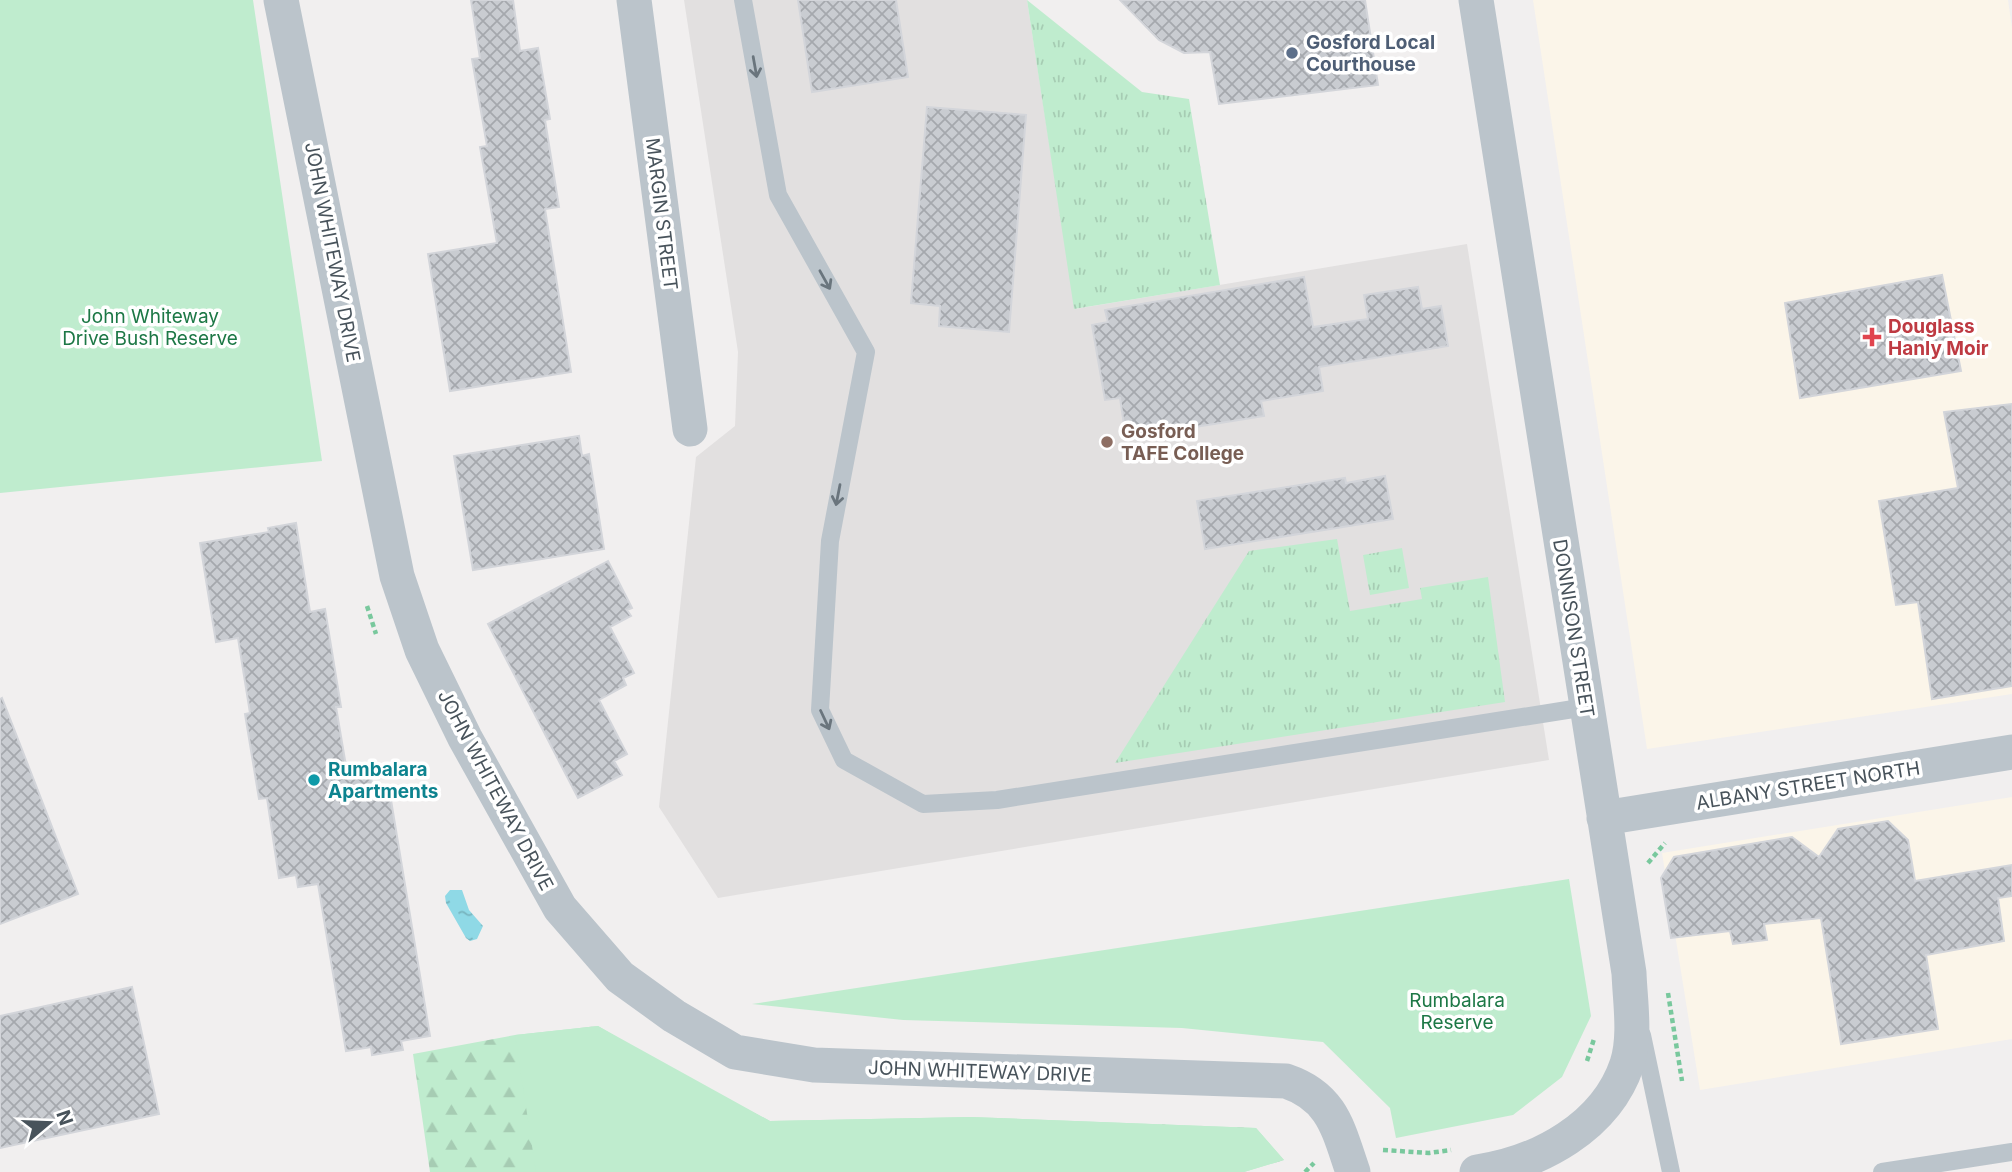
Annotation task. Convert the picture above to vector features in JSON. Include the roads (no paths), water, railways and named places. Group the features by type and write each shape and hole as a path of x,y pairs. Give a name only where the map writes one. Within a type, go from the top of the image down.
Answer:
{"street":[{"name":"JOHN WHITEWAY DRIVE","path":"281,0 397,576 422,650 507,817 560,908 620,977 674,1016 735,1052 814,1065 1286,1081 1303,1087 1318,1097 1329,1111 1350,1163"},
{"name":"MARGIN STREET","path":"634,0 690,429"},
{"name":"DONNISON STREET","path":"1466,1161 1530,1159 1589,1122 1612,1096 1628,1063 1632,1020 1629,973 1476,0"},
{"name":"ALBANY STREET NORTH","path":"1604,818 2012,752"}],"lane":[{"path":"743,0 778,195 866,352 830,541 820,710 844,760 923,804 997,800 1586,707"},
{"path":"1629,973 1671,1172"},
{"path":"1882,1172 2012,1152"}],"water":[{"path":"450,890 462,890 469,910 483,926 477,939 470,941 466,938 446,903 445,896"}],"place":[{"name":"Gosford Local Courthouse","path":"1292,53"},
{"name":"Douglass Hanly Moir","path":"1872,337"},
{"name":"Gosford TAFE College","path":"1107,442"},
{"name":"Rumbalara Apartments","path":"314,780"}],"park label":[{"name":"John Whiteway Drive Bush Reserve","path":"150,327"},
{"name":"Rumbalara Reserve","path":"1457,1011"}]}
